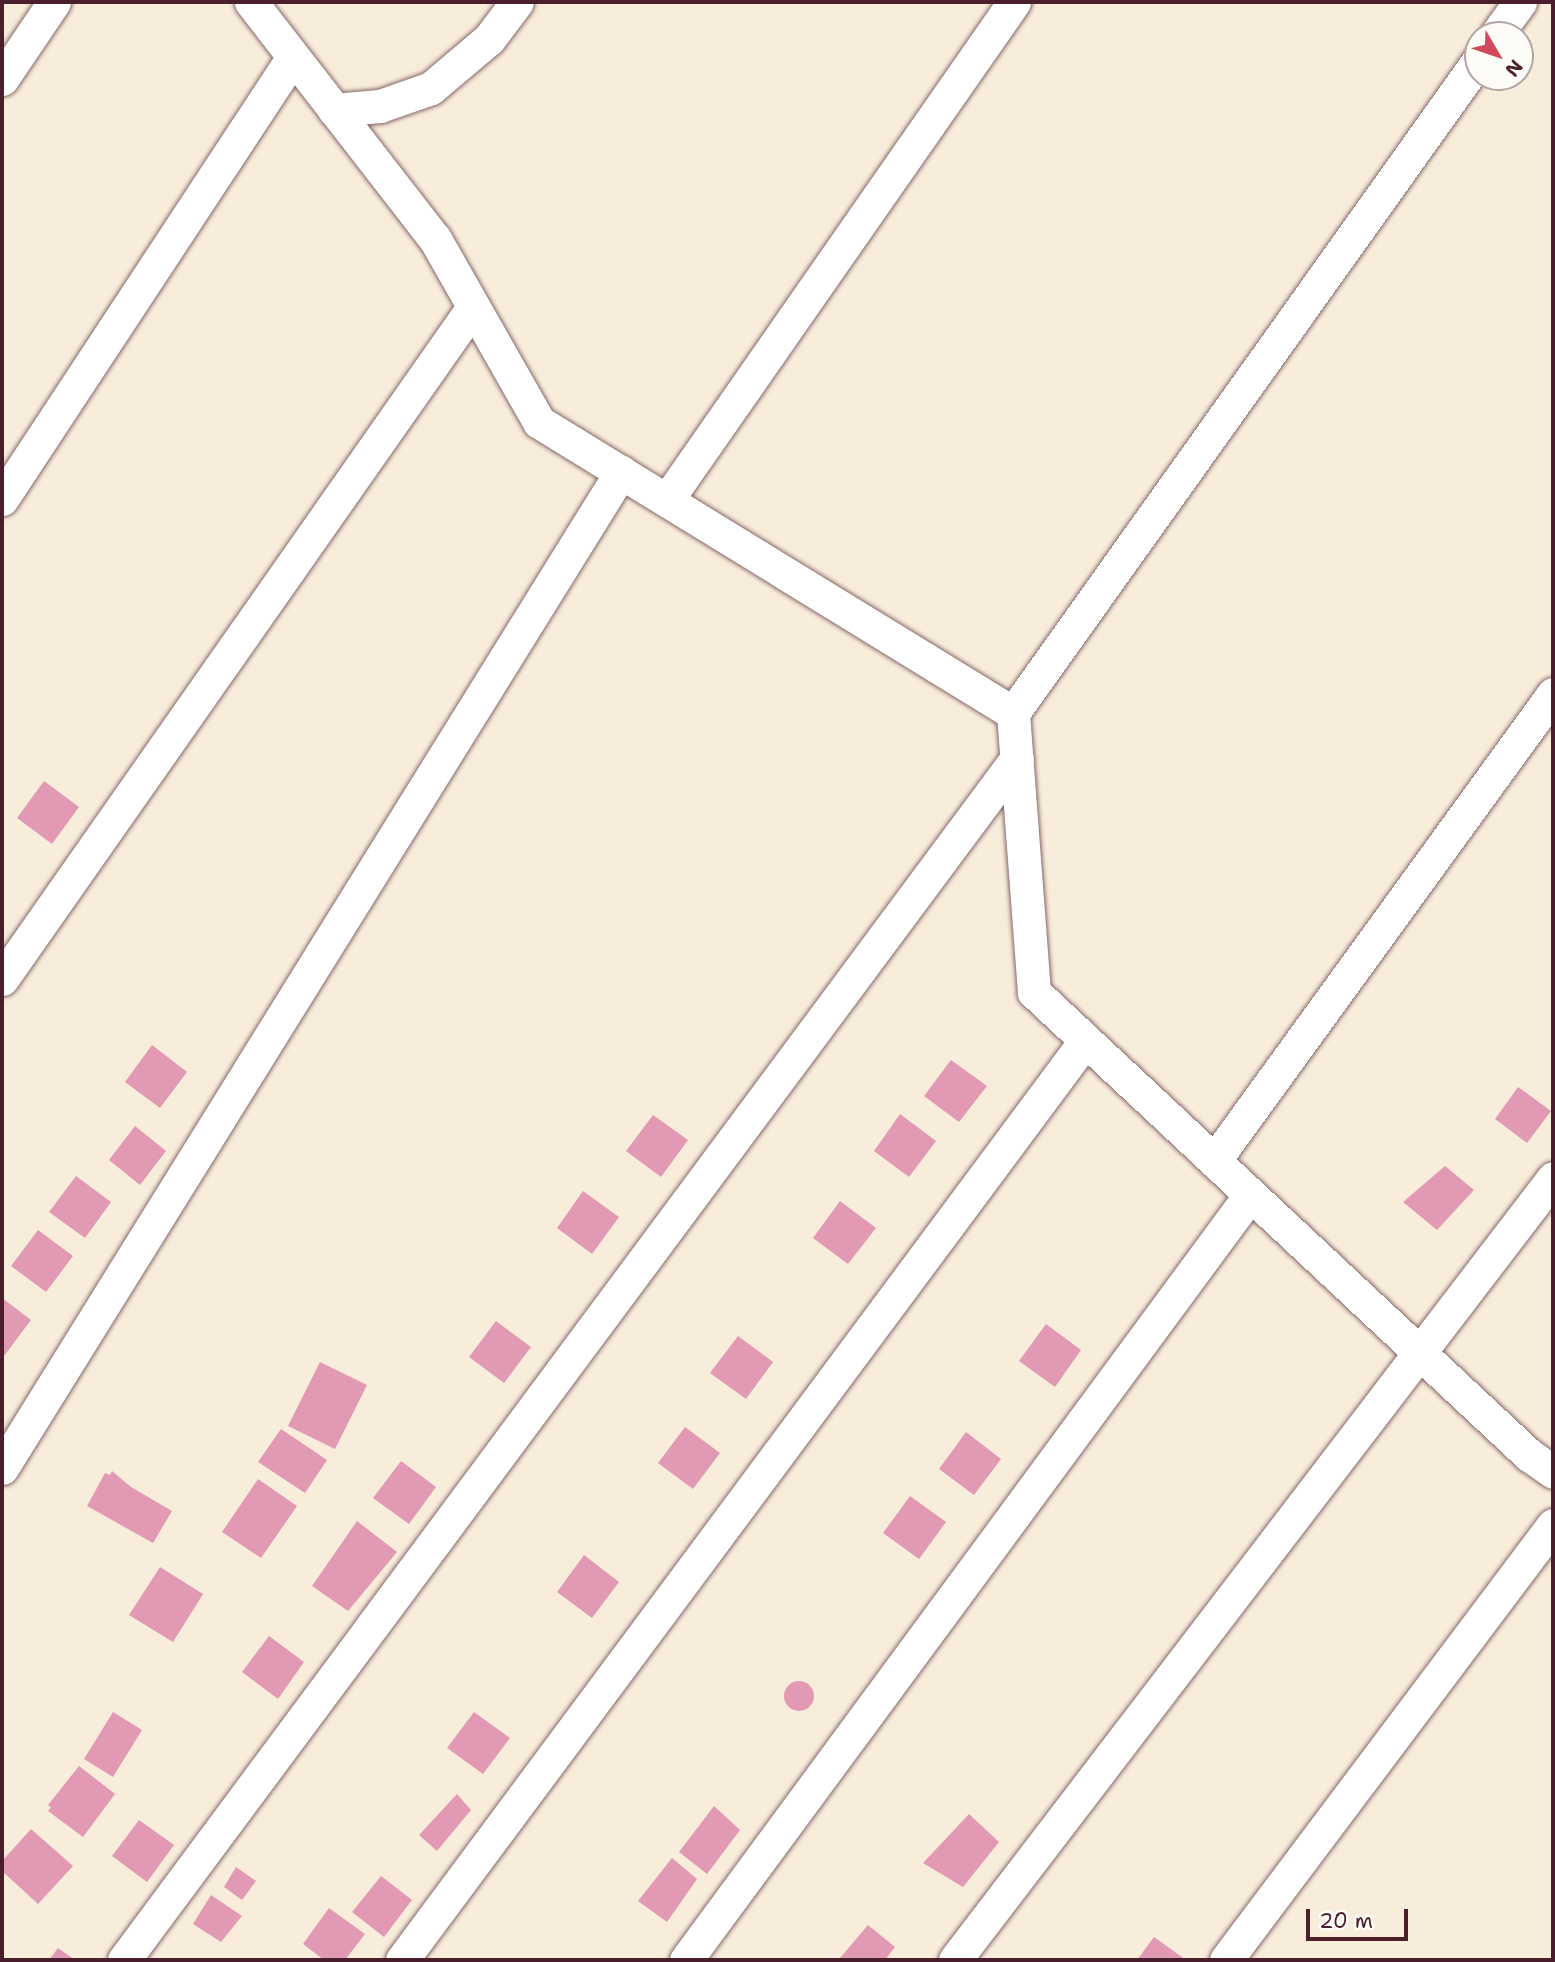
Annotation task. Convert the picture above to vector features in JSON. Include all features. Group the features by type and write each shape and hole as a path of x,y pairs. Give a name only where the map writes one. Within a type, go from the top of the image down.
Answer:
{"street":[{"path":"2,79 54,2"},
{"path":"251,2 435,239 539,422 1013,713"},
{"path":"334,110 380,106 431,88 489,39 517,2"},
{"path":"667,500 1014,2"},
{"path":"1506,21 1520,2"},
{"path":"2,499 293,57"},
{"path":"1464,81 1013,713 1034,992 1529,1455 1553,1472"},
{"path":"2,979 473,307"},
{"path":"2,1468 621,472"},
{"path":"1214,1161 1553,694"},
{"path":"124,1960 1017,758"},
{"path":"402,1960 1085,1041"},
{"path":"955,1960 1553,1178"},
{"path":"686,1960 1250,1195"},
{"path":"1226,1960 1553,1525"}],"building":[{"path":"44,781 79,807 52,844 17,818"},
{"path":"152,1045 187,1072 160,1108 125,1082"},
{"path":"951,1060 987,1086 959,1122 924,1096"},
{"path":"1518,1087 1551,1111 1527,1143 1495,1119"},
{"path":"900,1114 936,1141 909,1177 874,1151"},
{"path":"653,1115 688,1140 661,1177 626,1151"},
{"path":"135,1126 166,1151 140,1185 109,1160"},
{"path":"1445,1166 1474,1190 1437,1230 1403,1202"},
{"path":"76,1176 111,1202 85,1238 49,1212"},
{"path":"583,1191 619,1217 592,1254 557,1228"},
{"path":"840,1201 876,1228 848,1264 813,1238"},
{"path":"38,1230 73,1256 46,1292 11,1266"},
{"path":"2,1298 31,1320 4,1356 2,1355"},
{"path":"496,1321 531,1347 504,1383 469,1357"},
{"path":"1046,1324 1081,1350 1055,1387 1019,1361"},
{"path":"738,1336 773,1362 746,1399 710,1373"},
{"path":"320,1362 367,1385 335,1449 288,1426"},
{"path":"685,1427 720,1453 693,1489 658,1463"},
{"path":"281,1429 327,1460 305,1493 258,1462"},
{"path":"966,1432 1001,1459 974,1495 939,1469"},
{"path":"401,1461 436,1487 409,1524 373,1498"},
{"path":"112,1471 131,1487 172,1511 153,1543 87,1506 105,1473 110,1475"},
{"path":"258,1479 297,1506 261,1558 222,1532"},
{"path":"910,1496 946,1522 919,1559 883,1533"},
{"path":"357,1521 397,1552 348,1611 312,1586"},
{"path":"584,1555 619,1582 592,1618 557,1592"},
{"path":"160,1567 203,1594 173,1642 129,1615"},
{"path":"269,1636 304,1662 278,1699 242,1672"},
{"path":"799,1681 810,1685 814,1696 810,1707 799,1711 788,1707 784,1696 788,1685"},
{"path":"113,1712 142,1730 113,1777 84,1759"},
{"path":"474,1712 510,1738 483,1774 447,1748"},
{"path":"79,1766 115,1794 83,1837 48,1811 51,1807 48,1805"},
{"path":"457,1794 471,1810 437,1851 419,1835"},
{"path":"714,1806 740,1830 707,1874 679,1852"},
{"path":"969,1814 999,1842 963,1887 923,1863"},
{"path":"139,1820 174,1845 147,1882 112,1856"},
{"path":"31,1829 73,1866 38,1904 2,1871 2,1861"},
{"path":"672,1858 697,1879 667,1922 638,1901"},
{"path":"236,1867 256,1881 242,1900 224,1887"},
{"path":"381,1876 412,1900 384,1937 352,1912"},
{"path":"211,1895 242,1916 221,1942 193,1924"},
{"path":"329,1908 365,1934 345,1960 324,1960 303,1944"},
{"path":"868,1925 895,1947 885,1960 842,1960 840,1958"},
{"path":"1154,1937 1186,1960 1137,1960"},
{"path":"58,1948 75,1960 49,1960"}]}
